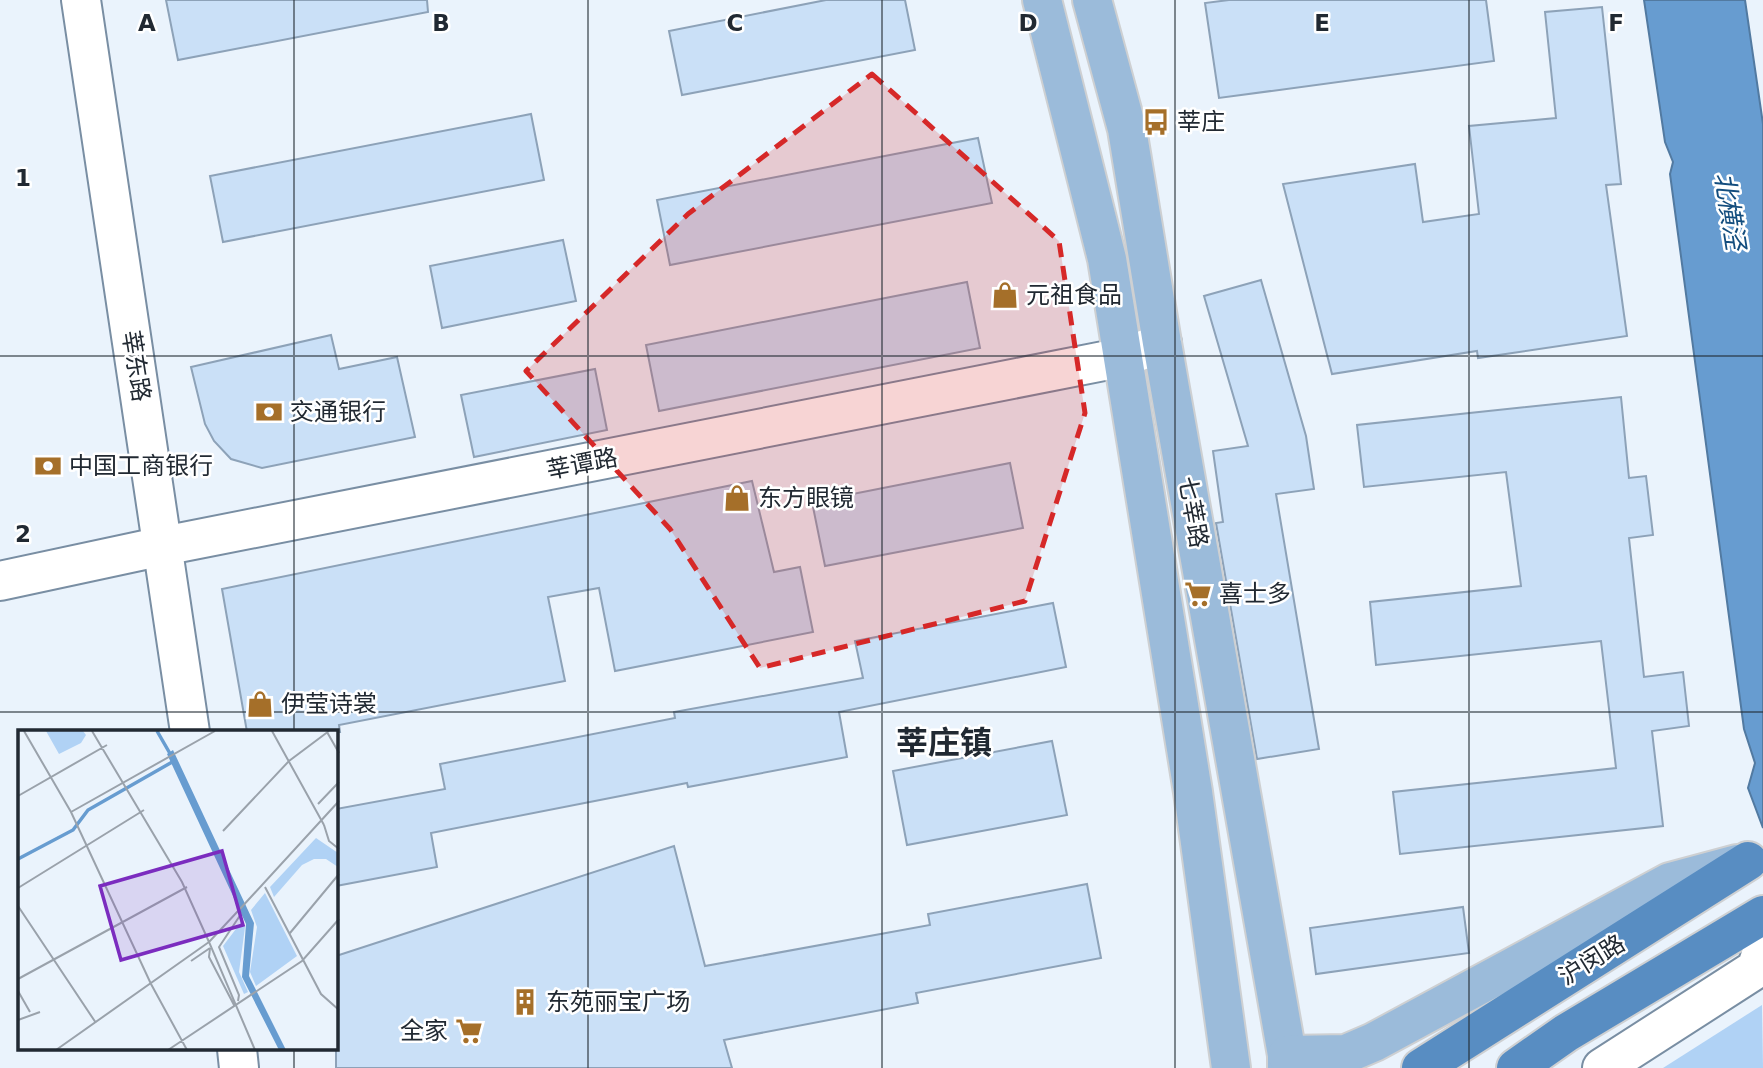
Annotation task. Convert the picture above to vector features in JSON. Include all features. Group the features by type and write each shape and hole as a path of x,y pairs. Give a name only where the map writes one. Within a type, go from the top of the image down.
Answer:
{"highway":[{"name":"沪闵路","path":"1421,1068 1756,857"},
{"name":"沪闵路","path":"1516,1068 1566,1033 1763,915"}],"main road":[{"name":"七莘路","path":"1042,0 1107,259 1193,792 1231,1068"},
{"name":"七莘路","path":"1093,0 1128,129 1162,343 1287,1062"},
{"path":"1287,1062 1346,1054 1365,1046 1670,882 1756,857"}],"street":[{"name":"莘东路","path":"81,0 190,730"},
{"name":"莘谭路","path":"0,581 163,546 1124,357 1162,343"},
{"path":"1602,1068 1756,969 1763,949"},
{"path":"237,1050 239,1068"}],"highlighted area":[{"path":"872,74 1059,241 1085,413 1025,601 760,668 670,529 526,371 688,214"}],"shaded area":[{"path":"1762,1005 1763,1068 1663,1068"}],"water":[{"name":"北横泾","path":"1644,0 1745,0 1763,124 1763,828 1748,788 1755,763 1744,729 1670,174 1673,162 1665,142"}],"building":[{"path":"166,0 427,0 428,12 178,60"},
{"path":"826,0 905,0 915,50 682,95 669,31"},
{"path":"1229,0 1486,0 1494,61 1219,98 1205,3"},
{"path":"1602,7 1621,184 1606,185 1627,336 1478,358 1477,351 1332,374 1283,184 1415,164 1423,222 1479,214 1469,126 1556,118 1545,12"},
{"path":"531,114 544,180 223,242 210,176"},
{"path":"978,138 992,203 670,265 657,200"},
{"path":"563,240 576,301 442,328 430,266"},
{"path":"1261,280 1306,436 1314,489 1276,494 1319,749 1257,759 1216,523 1223,522 1213,451 1248,446 1204,296"},
{"path":"967,282 980,348 659,411 646,345"},
{"path":"331,335 339,369 397,357 415,437 262,468 231,459 214,441 205,424 191,367"},
{"path":"595,369 607,430 474,457 461,395"},
{"path":"1621,397 1629,478 1646,476 1653,535 1629,538 1644,677 1683,672 1689,726 1652,731 1663,826 1400,854 1393,792 1616,768 1601,641 1376,665 1370,602 1521,586 1506,472 1364,487 1357,425"},
{"path":"1010,463 1023,528 825,566 812,502"},
{"path":"752,481 774,572 800,567 813,632 615,671 599,588 548,597 565,681 339,725 340,732 247,730 222,589"},
{"path":"1053,603 1066,667 839,712 847,757 688,787 687,783 431,833 437,867 338,886 338,809 445,789 440,764 675,718 674,712 863,678 855,641"},
{"path":"1052,741 1067,815 907,845 893,771"},
{"name":"东苑丽宝广场","path":"674,846 705,966 930,925 928,914 1087,884 1101,958 916,993 918,1003 724,1040 732,1068 336,1068 338,955"},
{"path":"1463,907 1469,953 1316,974 1310,928"}],"place":[{"name":"莘庄","path":"1156,122"},
{"name":"元祖食品","path":"1005,295"},
{"name":"交通银行","path":"269,412"},
{"name":"中国工商银行","path":"48,466"},
{"name":"东方眼镜","path":"737,498"},
{"name":"喜士多","path":"1198,594"},
{"name":"伊莹诗裳","path":"260,704"},
{"name":"东苑丽宝广场","path":"525,1002"},
{"name":"全家","path":"469,1031"}],"district":[{"name":"莘庄镇","path":"944,743"}]}
